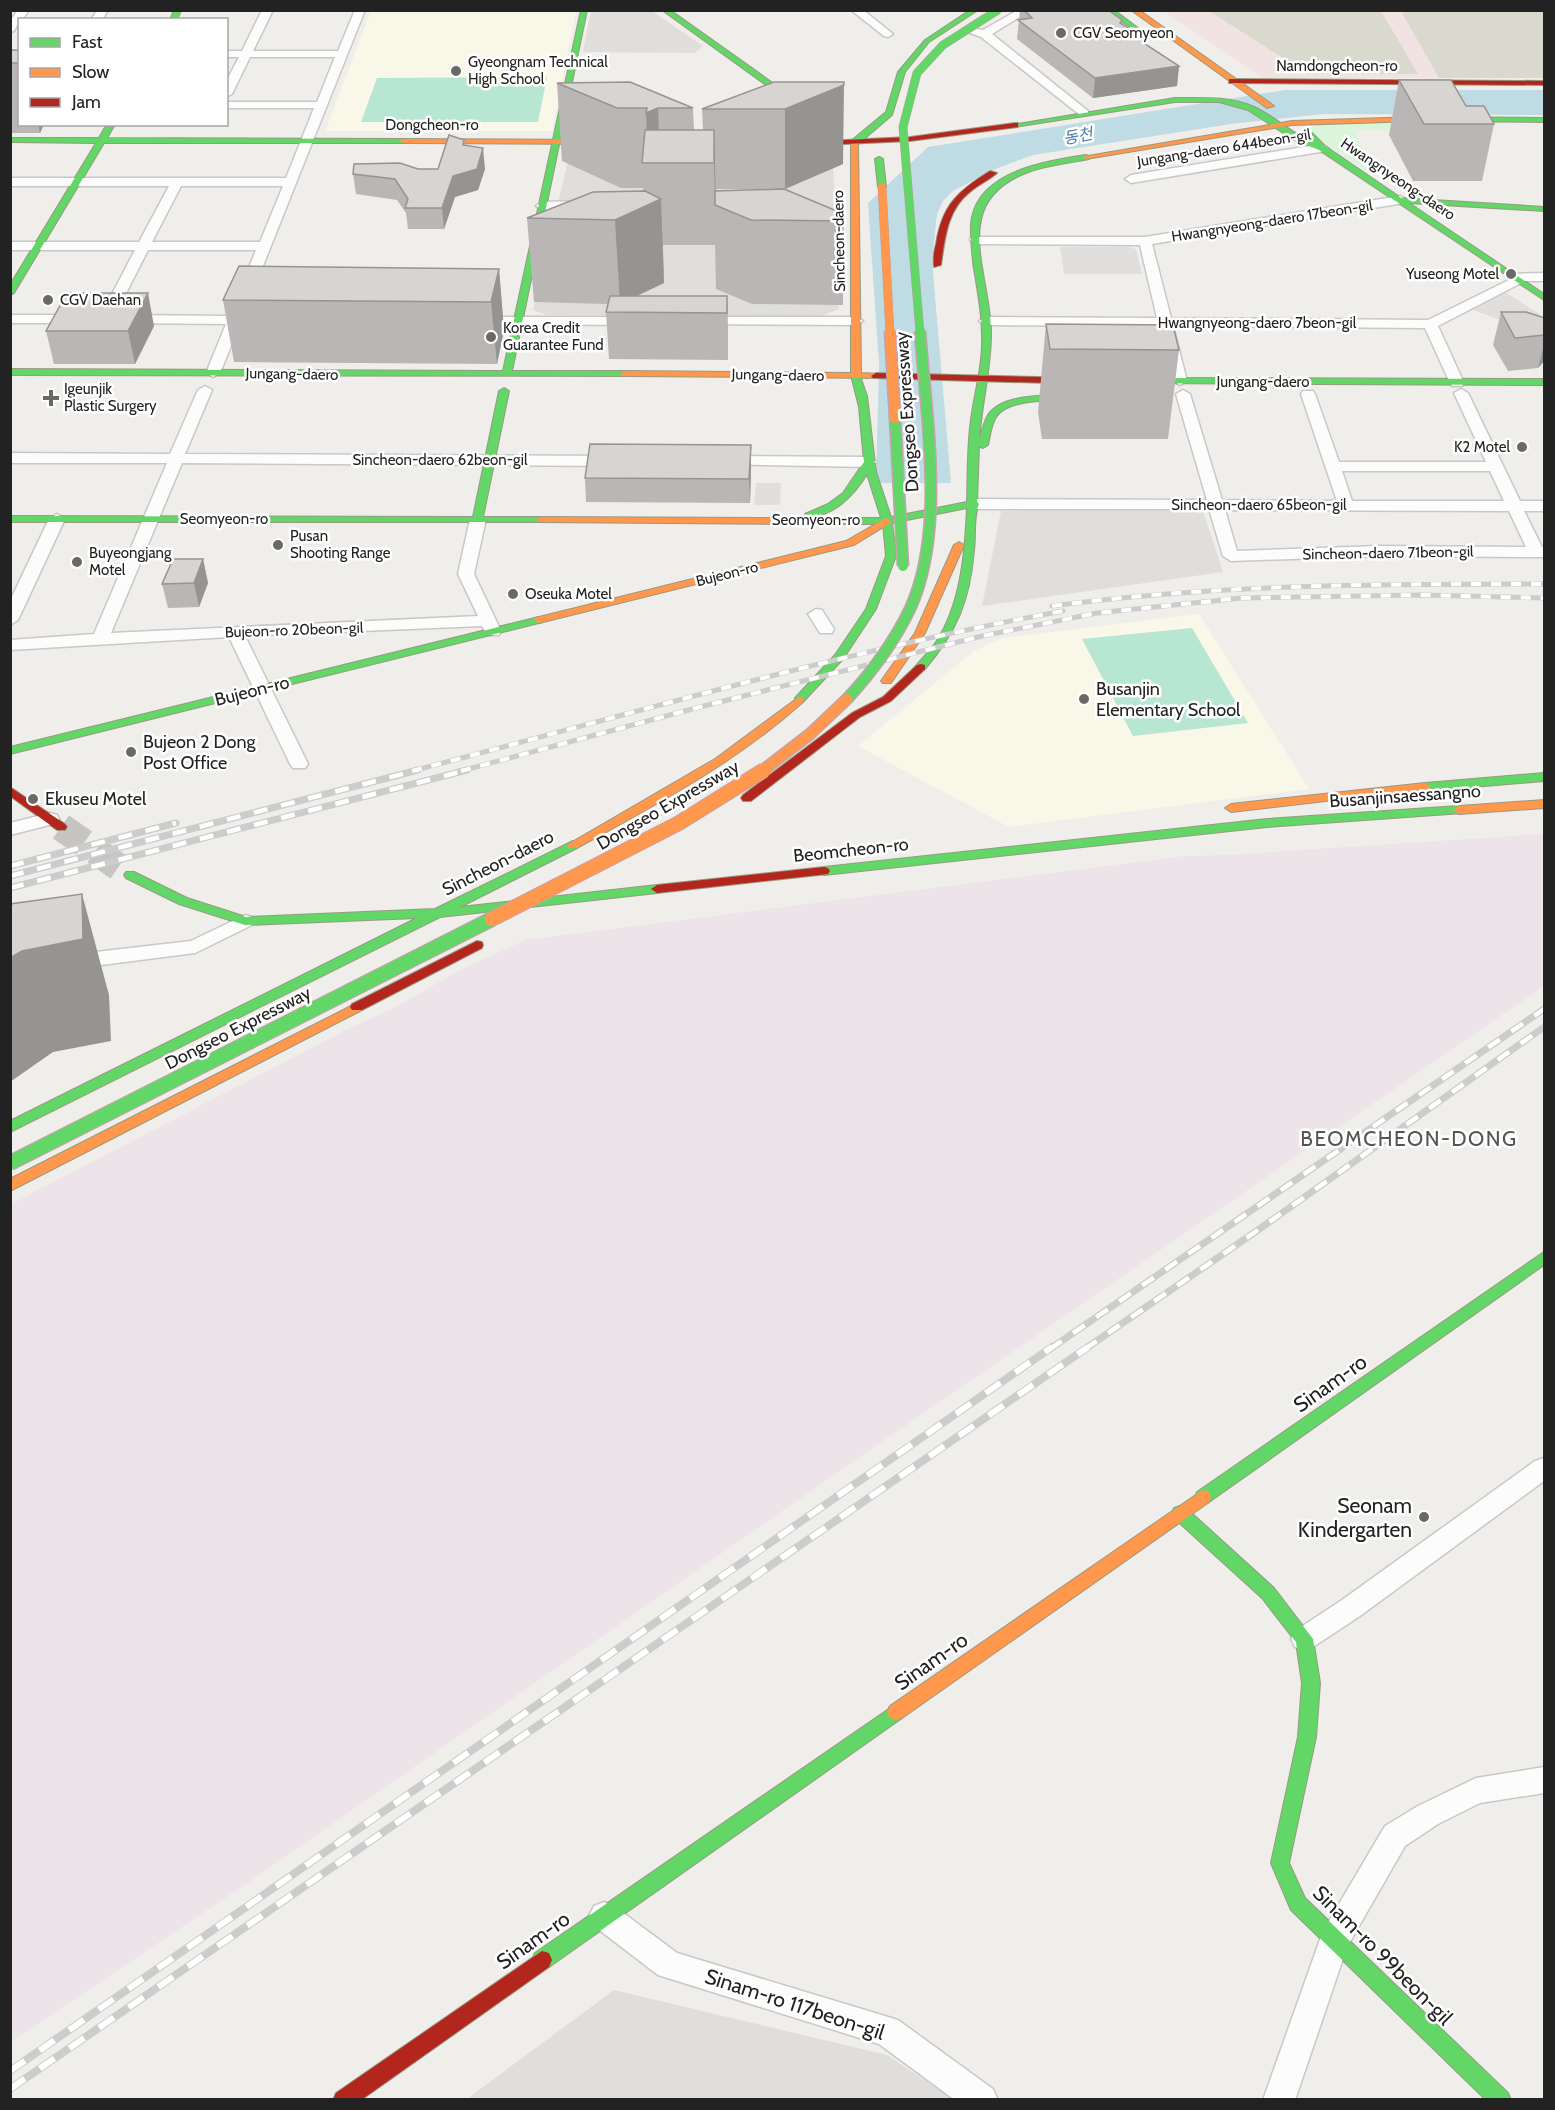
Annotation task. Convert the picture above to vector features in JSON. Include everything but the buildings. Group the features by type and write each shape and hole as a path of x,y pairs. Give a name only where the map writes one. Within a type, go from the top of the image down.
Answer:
{"main road":[{"path":"507,372 584,10"},
{"path":"665,10 815,116"},
{"name":"Dongseo Expressway","path":"908,396 891,127 907,71 933,43 984,10"},
{"name":"Dongseo Expressway","path":"10,1163 623,853 723,797 794,748 841,705 868,676 897,634 911,607 923,570 931,526 928,435 903,127 917,73 943,45 998,10"},
{"path":"879,159 910,128 914,100 922,74 948,45 988,18 1005,10"},
{"path":"914,252 924,225 916,127 919,100 928,74 953,47 1010,10"},
{"name":"Hwangnyeong-daero","path":"1134,10 1238,82 1322,148 1545,298"},
{"path":"891,127 884,109 895,70 921,40 970,11"},
{"path":"854,143 889,112 902,72 927,41 970,11"},
{"path":"1111,12 1162,48"},
{"name":"Hwangnyeong-daero","path":"1181,60 1211,77 1238,82"},
{"name":"Namdongcheon-ro","path":"1238,82 1545,83"},
{"path":"1175,100 1188,94 1197,85"},
{"path":"806,143 854,143 941,135 1175,100 1219,100 1251,108 1297,138 1322,148"},
{"path":"1196,100 1216,107 1245,128"},
{"name":"Jungang-daero 644beon-gil","path":"1167,143 1245,128 1335,120 1545,120"},
{"path":"10,293 110,126"},
{"path":"834,129 879,159"},
{"name":"Dongcheon-ro","path":"10,140 616,142"},
{"name":"Sincheon-daero","path":"10,1127 570,847 699,776 777,721 832,667 860,629 878,597 892,552 886,520 869,462 857,392 854,143"},
{"path":"937,276 941,226 946,212 957,196 970,185 993,173 1023,164 1072,155 1167,143"},
{"path":"617,871 742,801 856,716 887,699 934,654 962,599 975,504 973,455 982,386 986,321 974,219 979,204 1008,178 1032,169 1167,143"},
{"path":"879,159 903,566"},
{"path":"1400,200 1545,209"},
{"path":"928,435 940,406 939,358"},
{"name":"Jungang-daero","path":"10,372 856,375 982,386 1099,387 1008,404 997,410 983,444 973,455"},
{"name":"Jungang-daero","path":"1122,381 1181,388 1308,394 1545,382"},
{"name":"Jungang-daero","path":"857,392 951,392 982,386"},
{"name":"Jungang-daero","path":"1130,394 1181,388 1459,388 1498,393 1545,394"},
{"path":"478,519 504,391"},
{"name":"Seomyeon-ro","path":"745,520 810,514 839,505 855,488 869,462"},
{"name":"Dongseo Expressway","path":"865,646 903,566 911,524 911,466"},
{"path":"886,520 975,504"},
{"path":"856,716 908,654 938,599 975,504"},
{"name":"Seomyeon-ro","path":"10,519 886,520"},
{"name":"Bujeon-ro","path":"10,751 263,689 491,626 850,543 886,520"},
{"name":"Dongseo Expressway","path":"696,793 740,765 810,710"},
{"path":"1104,841 1234,807 1421,787 1545,777"},
{"path":"10,790 56,823"},
{"name":"Dongseo Expressway","path":"10,1141 676,804"},
{"name":"Beomcheon-ro","path":"130,875 183,901 245,921 438,914 1267,823 1545,804"},
{"path":"1104,841 1239,840"},
{"path":"536,915 596,882"},
{"path":"10,1186 486,940"},
{"name":"Sinam-ro","path":"343,2100 1545,1258"},
{"name":"Sinam-ro 99beon-gil","path":"1180,1513 1268,1593 1304,1639 1311,1683 1307,1737 1280,1863 1298,1904 1502,2100"}],"street":[{"path":"228,90 268,10"},
{"path":"213,373 360,10"},
{"path":"856,10 888,34"},
{"path":"985,34 1026,10"},
{"path":"970,31 985,34 1084,113"},
{"path":"228,54 342,54"},
{"path":"228,105 321,105"},
{"name":"Jungang-daero 644beon-gil","path":"1131,179 1322,148"},
{"path":"10,182 290,182"},
{"path":"106,319 177,182"},
{"name":"Hwangnyeong-daero 17beon-gil","path":"976,240 1145,241 1400,200"},
{"path":"542,206 601,205"},
{"name":"Hwangnyeong-daero 17beon-gil","path":"1145,241 1181,388 1231,556"},
{"path":"10,246 264,246"},
{"path":"1516,278 1545,277"},
{"name":"Hwangnyeong-daero 7beon-gil","path":"986,321 1430,324 1516,278"},
{"path":"10,319 272,320"},
{"path":"459,321 646,321"},
{"path":"681,321 856,321"},
{"path":"1430,324 1515,506 1540,552"},
{"path":"100,639 205,390"},
{"name":"Jungang-daero","path":"1308,394 1346,505"},
{"name":"Sincheon-daero 62beon-gil","path":"10,458 632,461"},
{"path":"703,461 869,462"},
{"path":"1333,466 1497,467"},
{"name":"Sincheon-daero 65beon-gil","path":"975,504 1545,506"},
{"path":"10,620 57,519"},
{"path":"478,519 466,574 491,626"},
{"name":"Sincheon-daero 71beon-gil","path":"1231,556 1378,551 1540,552"},
{"path":"816,614 826,629"},
{"name":"Bujeon-ro 20beon-gil","path":"10,645 235,632 491,626"},
{"path":"235,632 299,764"},
{"path":"10,829 56,823"},
{"path":"45,965 195,947 245,921"},
{"path":"1304,1639 1351,1608 1545,1468"},
{"path":"1279,2100 1334,1941 1395,1836 1428,1815 1476,1791 1545,1780"},
{"name":"Sinam-ro 117beon-gil","path":"604,1916 669,1965 887,2031 982,2100"}],"shaded area":[{"name":"Gyeongnam Technical High School","path":"371,11 576,11 552,131 325,131"},
{"path":"591,11 652,11 703,46 695,53 583,52"},
{"path":"1163,11 1544,11 1544,78 1263,78"},
{"path":"1209,11 1381,11 1418,74 1308,74"},
{"path":"1401,11 1544,11 1544,78 1439,78"},
{"path":"569,156 833,161 839,309 819,317 547,315 533,310"},
{"path":"1060,247 1136,249 1142,274 1064,274"},
{"path":"1505,292 1541,315 1508,323 1471,309"},
{"path":"756,483 781,483 780,505 754,505"},
{"path":"1202,508 1223,572 982,606 1001,511"},
{"name":"Busanjin Elementary School","path":"1199,614 1309,789 1009,827 858,746 974,651 1003,638"},
{"path":"1544,834 1544,986 880,1443 243,1886 11,2042 11,1204 348,1029 394,1008 458,971 525,940 1185,856"},
{"path":"614,1990 887,2055 953,2099 467,2099"}],"green space":[{"path":"547,77 538,122 361,122 377,78"},
{"path":"1461,123 1464,129 1354,130 1375,177 1317,138 1309,128 1322,124"},
{"path":"1192,628 1248,723 1133,736 1082,639"}],"water":[{"name":"동천","path":"1285,90 1544,90 1544,115 1324,114 1231,124 1033,155 995,169 953,191 943,201 937,214 932,261 951,483 876,483 879,364 868,203 928,147"}],"tunnel":[{"path":"61,827 130,875"}],"railway":[{"path":"1052,606 1236,589 1359,585 1544,584"},
{"path":"461,771 696,708 982,636 1097,613 1241,598 1421,595 1544,598"},
{"path":"412,771 817,664 1063,611"},
{"path":"10,876 418,770"},
{"path":"10,888 467,770"},
{"path":"10,866 176,823"},
{"path":"1050,1349 1544,1009"},
{"path":"1085,1349 1258,1230 1544,1027"},
{"path":"10,2071 1052,1347"},
{"path":"10,2089 1088,1347"}],"traffic: fast":[{"path":"174,18 178,10"},
{"path":"507,372 584,10"},
{"path":"665,10 801,106"},
{"path":"854,143 889,113 902,72 927,41 975,10"},
{"path":"847,699 868,676 897,634 911,607 923,570 931,526 928,435 903,127 917,73 943,45 998,10"},
{"path":"1109,10 1147,37"},
{"path":"1015,125 1175,100 1219,100 1251,108 1297,138 1322,148"},
{"path":"1417,119 1544,120"},
{"path":"10,293 110,126"},
{"path":"1309,135 1322,148 1544,298"},
{"path":"10,140 404,141"},
{"path":"921,667 941,643 955,616 964,585 969,553 975,424 984,377 986,351 986,320 976,245 976,217 988,195 1012,177 1026,170 1086,157"},
{"path":"879,159 882,187"},
{"path":"1400,200 1544,209"},
{"path":"10,372 625,374"},
{"path":"799,700 851,642 871,609 891,556 889,528 869,461 864,407 856,375"},
{"path":"1133,381 1544,382"},
{"path":"478,519 504,391"},
{"path":"983,445 991,418 1000,408 1021,401 1079,397"},
{"path":"895,418 903,566"},
{"path":"810,514 831,506 846,496 869,462"},
{"path":"792,521 886,521 974,504"},
{"path":"10,519 542,520"},
{"path":"10,751 539,620"},
{"path":"1425,787 1544,777"},
{"path":"824,871 1267,823 1459,810"},
{"path":"10,1127 573,845"},
{"path":"130,875 183,901 245,921 438,913 657,889"},
{"path":"10,1163 492,919"},
{"path":"1203,1497 1544,1258"},
{"path":"1180,1513 1268,1593 1304,1639 1311,1683 1307,1737 1280,1863 1298,1904 1501,2100"},
{"path":"542,1960 896,1712"}],"traffic: slow":[{"path":"1134,10 1270,106"},
{"path":"1086,157 1292,123 1417,119"},
{"path":"404,141 600,142"},
{"path":"854,143 856,375"},
{"path":"882,187 895,418"},
{"path":"625,374 876,376"},
{"path":"542,520 792,521"},
{"path":"539,620 850,543 886,521"},
{"path":"887,681 920,633 959,545"},
{"path":"492,919 632,849 725,796 810,734 847,699"},
{"path":"573,845 691,780 747,743 799,700"},
{"path":"1231,808 1425,787"},
{"path":"1459,810 1544,804"},
{"path":"10,1186 357,1007"},
{"path":"896,1712 1203,1497"}],"traffic: jam":[{"path":"1232,81 1544,83"},
{"path":"823,143 910,139 1015,125"},
{"path":"937,265 945,220 956,200 977,182 993,173"},
{"path":"876,376 1083,381"},
{"path":"747,798 856,715 887,699 921,667"},
{"path":"10,790 61,827"},
{"path":"657,889 824,871"},
{"path":"357,1007 477,945"},
{"path":"343,2100 542,1960"}],"place":[{"name":"CGV Seomyeon","path":"1061,33"},
{"name":"Gyeongnam Technical High School","path":"456,71"},
{"name":"Yuseong Motel","path":"1511,274"},
{"name":"CGV Daehan","path":"48,300"},
{"name":"Korea Credit Guarantee Fund","path":"491,337"},
{"name":"Igeunjik Plastic Surgery","path":"51,398"},
{"name":"K2 Motel","path":"1522,447"},
{"name":"Pusan Shooting Range","path":"278,545"},
{"name":"Buyeongjang Motel","path":"77,562"},
{"name":"Oseuka Motel","path":"513,594"},
{"name":"Busanjin Elementary School","path":"1084,699"},
{"name":"Bujeon 2 Dong Post Office","path":"131,752"},
{"name":"Ekuseu Motel","path":"33,799"},
{"name":"Seonam Kindergarten","path":"1424,1517"}],"district":[{"name":"BEOMCHEON-DONG","path":"1409,1138"}]}
